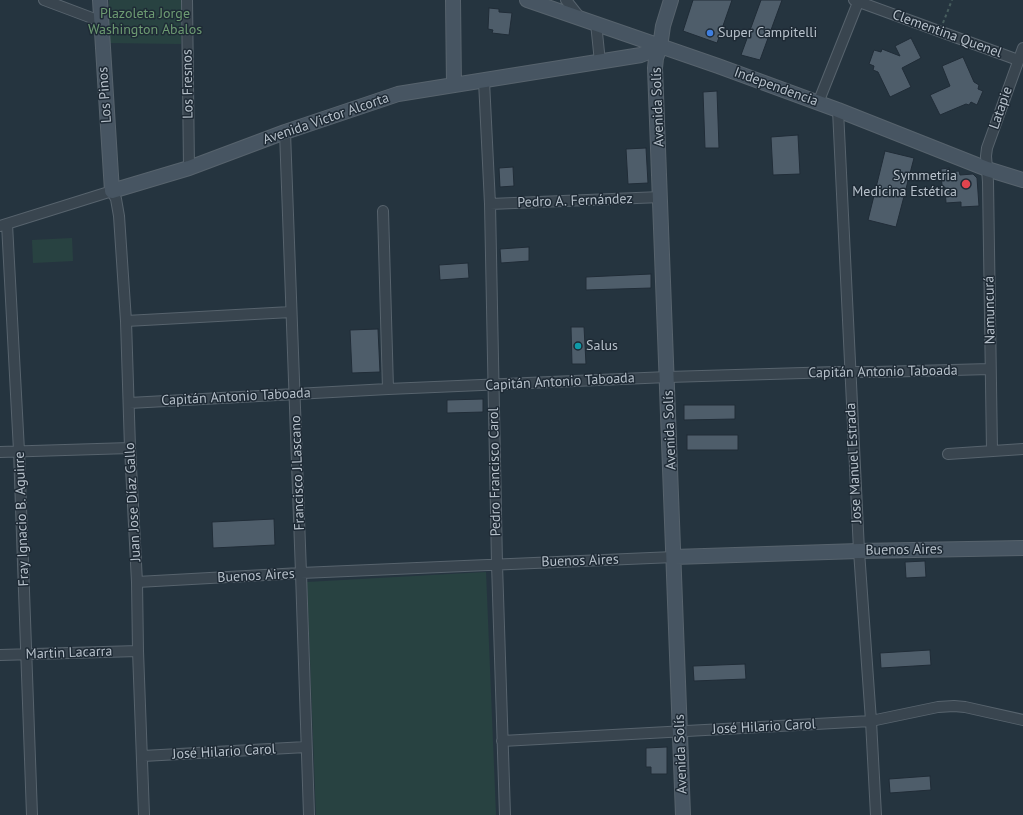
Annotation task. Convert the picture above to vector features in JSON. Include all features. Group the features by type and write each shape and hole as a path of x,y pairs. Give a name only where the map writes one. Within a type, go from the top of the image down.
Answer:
{"main road":[{"name":"Los Pinos","path":"100,0 100,21 112,191"},
{"path":"453,0 454,85"},
{"name":"Avenida Solís","path":"672,0 663,26 660,47 656,58 656,68 683,815"},
{"path":"660,47 672,28 682,0"},
{"name":"Independencia","path":"533,1 660,47 718,66 838,110 987,169 1023,180"},
{"name":"Avenida Victor Alcorta","path":"112,191 188,168 285,132 398,94 641,55 660,47"},
{"name":"Buenos Aires","path":"674,557 859,551 1023,548"}],"street":[{"path":"44,0 100,21"},
{"name":"Los Fresnos","path":"187,0 188,168"},
{"path":"566,0 581,19"},
{"path":"818,103 857,0"},
{"name":"Clementina Quenel","path":"857,0 1018,60"},
{"path":"596,23 600,62"},
{"name":"Latapie","path":"987,169 987,148 1023,48"},
{"name":"Pedro Francisco Carol","path":"484,80 490,204 497,564 505,815"},
{"name":"Jose Manuel Estrada","path":"838,110 849,372 876,815"},
{"name":"Francisco J.Lascano","path":"285,132 302,573 309,815"},
{"name":"Namuncurá","path":"987,169 992,451"},
{"name":"Avenida Victor Alcorta","path":"3,225 112,191"},
{"name":"Juan Jose Díaz Gallo","path":"112,191 116,199 119,216 126,321 130,448 137,582 144,815"},
{"name":"Pedro A. Fernández","path":"490,204 661,197"},
{"path":"383,211 388,389"},
{"name":"Fray Ignacio B. Aguirre","path":"3,225 19,451 32,815"},
{"path":"126,321 291,312"},
{"name":"Capitán Antonio Taboada","path":"129,403 295,393 668,377 990,369"},
{"path":"0,452 130,448"},
{"path":"948,454 1023,450"},
{"name":"Buenos Aires","path":"137,582 302,573 674,557"},
{"name":"Martin Lacarra","path":"0,655 138,651"},
{"name":"José Hilario Carol","path":"502,741 871,721 938,707 954,706 965,707 1023,720"},
{"name":"José Hilario Carol","path":"143,756 306,747"}],"path":[{"path":"940,32 952,0"}],"green space":[{"name":"Plazoleta Jorge Washington Abalos","path":"109,0 181,0 181,44 109,43"},
{"path":"72,238 73,261 33,263 32,240"},
{"path":"486,572 496,815 316,815 307,582"}],"building":[{"path":"693,0 732,0 717,43 683,31"},
{"path":"761,0 782,0 760,60 741,55"},
{"path":"489,8 499,9 499,12 512,13 509,35 492,33 493,30 488,29"},
{"path":"911,38 921,58 902,68 911,87 890,97 878,72 873,70 874,66 869,64 874,50 881,52 882,49 900,56 895,46"},
{"path":"963,57 974,82 979,85 978,89 983,91 977,105 971,102 969,105 966,104 940,115 930,95 950,86 942,66"},
{"path":"717,91 719,148 705,148 703,92"},
{"path":"798,135 800,174 773,175 771,137"},
{"path":"646,148 648,183 628,184 626,149"},
{"path":"885,151 914,158 896,227 868,220"},
{"path":"513,167 514,186 500,187 499,168"},
{"path":"949,168 949,172 959,171 960,175 973,174 977,178 979,206 961,207 961,202 946,203 945,187 942,187 941,169"},
{"path":"529,247 529,261 501,263 500,249"},
{"path":"468,263 469,278 440,280 439,265"},
{"path":"651,274 651,288 586,290 586,277"},
{"name":"Salus","path":"571,327 584,327 586,364 572,364"},
{"path":"378,329 380,372 352,373 350,330"},
{"path":"483,399 483,412 447,413 447,400"},
{"path":"684,405 735,405 735,419 684,420"},
{"path":"687,435 738,435 738,450 687,450"},
{"path":"274,519 275,545 213,548 212,522"},
{"path":"925,561 926,577 906,578 905,562"},
{"path":"930,650 931,665 881,668 880,653"},
{"path":"745,664 746,679 694,681 693,666"},
{"path":"667,747 667,774 651,774 651,767 646,767 646,748"},
{"path":"930,776 931,790 890,793 889,779"}],"place":[{"name":"Super Campitelli","path":"710,33"},
{"name":"Symmetria Medicina Estética","path":"966,184"},
{"name":"Salus","path":"578,346"}]}
